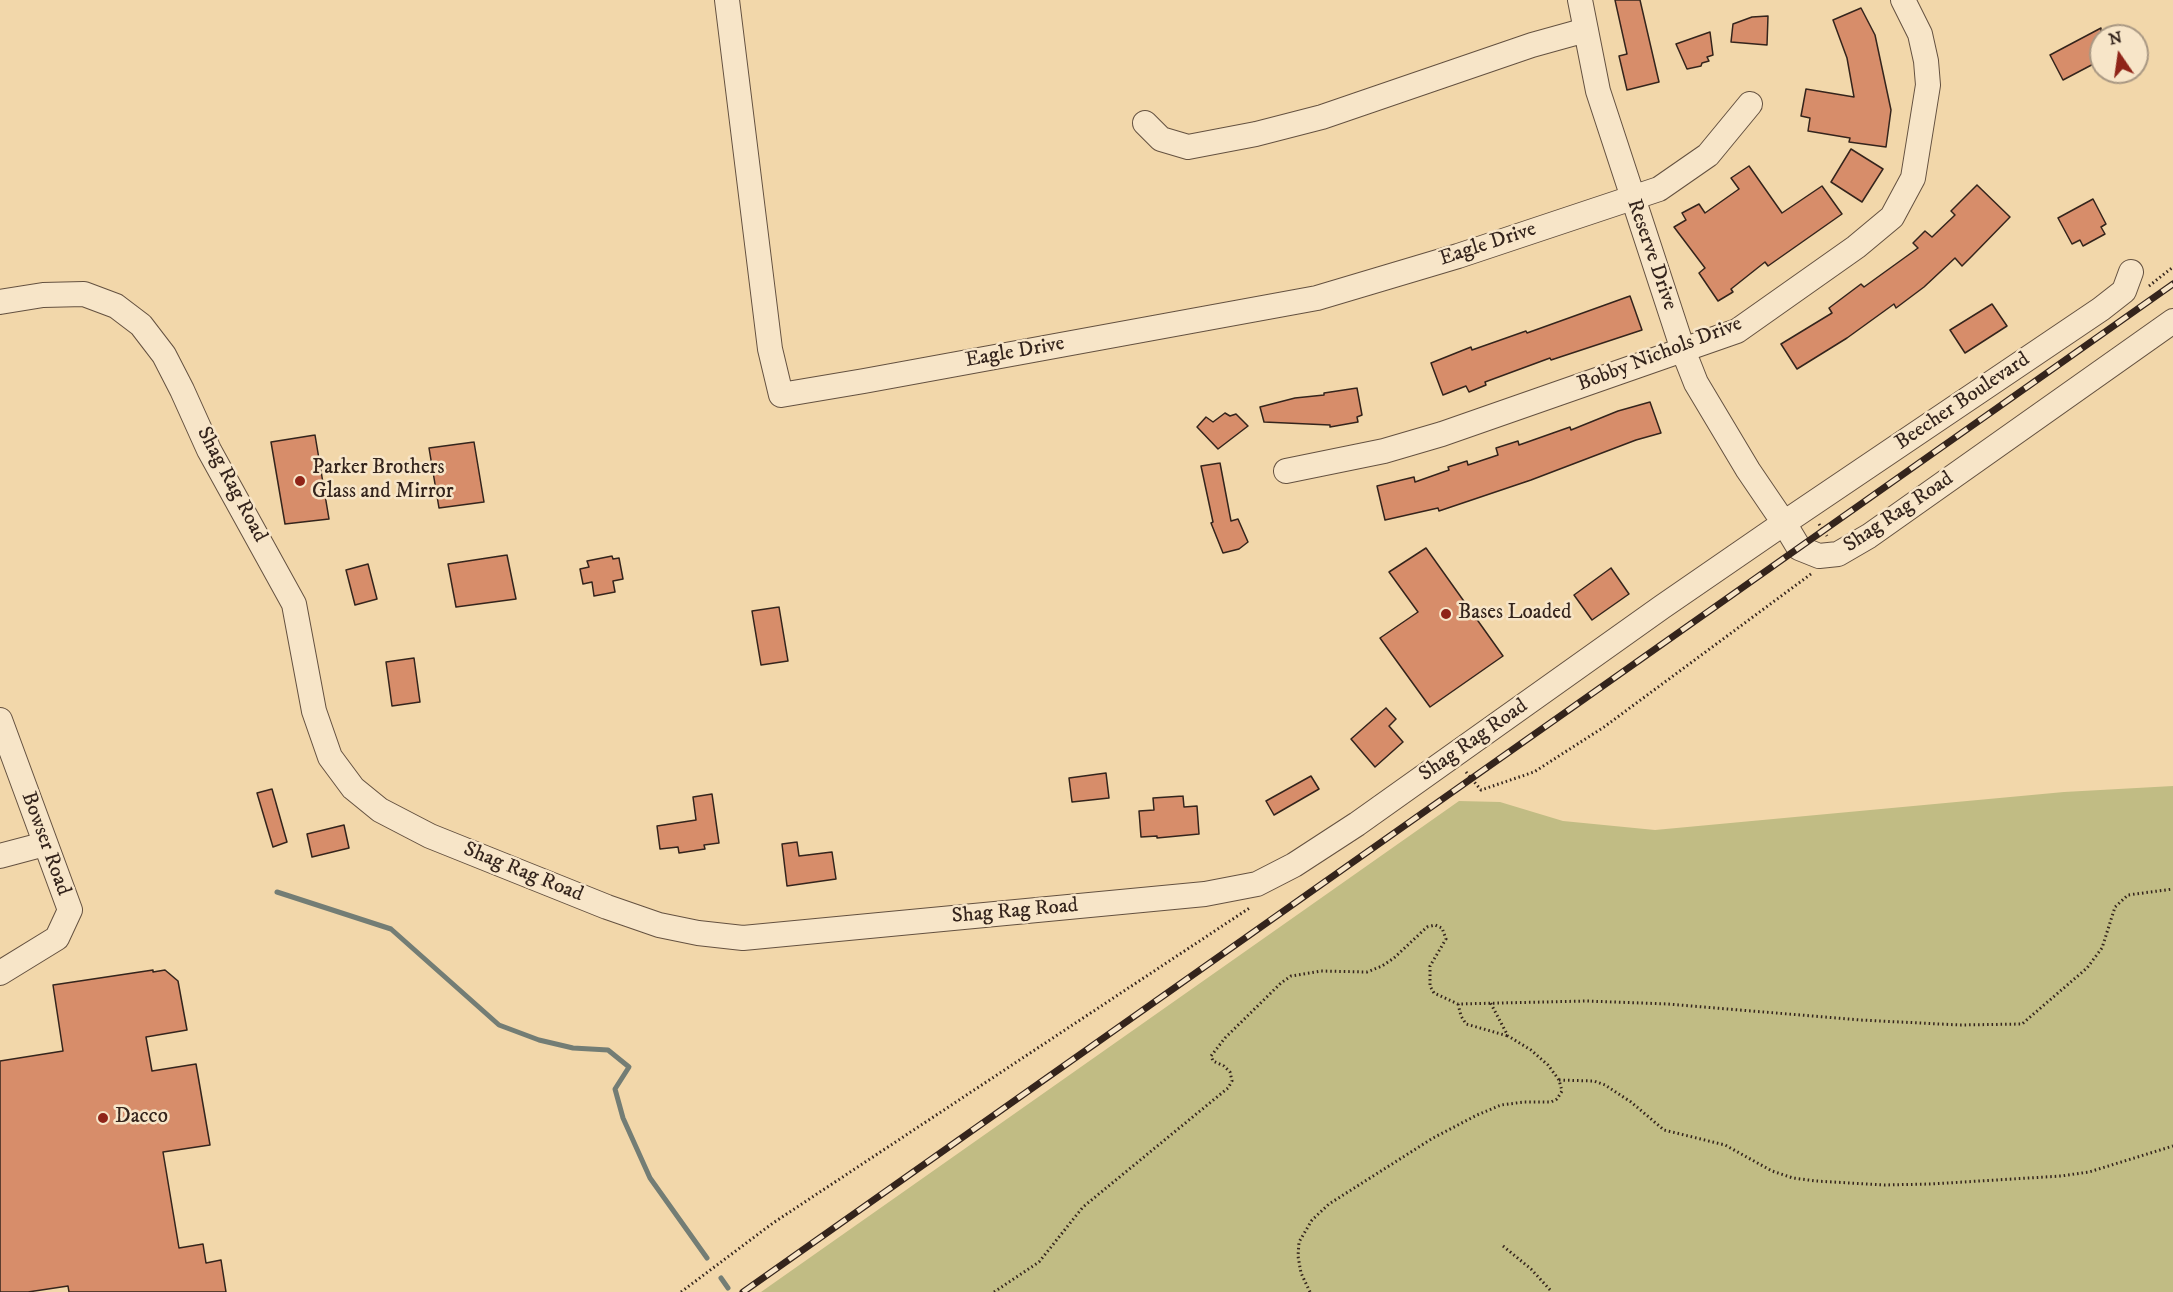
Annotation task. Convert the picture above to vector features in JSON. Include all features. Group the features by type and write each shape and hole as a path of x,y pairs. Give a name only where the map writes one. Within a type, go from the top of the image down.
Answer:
{"street":[{"name":"Eagle Drive","path":"727,0 770,349 781,394 864,381 1317,298 1458,255 1631,197"},
{"name":"Reserve Drive","path":"1580,0 1598,92 1683,350 1696,383 1748,470 1784,523"},
{"name":"Bobby Nichols Drive","path":"1286,471 1384,451 1442,434 1737,331 1856,247 1892,217 1913,178 1928,85 1920,34 1903,0"},
{"path":"1145,123 1161,139 1188,147 1256,134 1322,117 1532,45 1586,30"},
{"path":"1631,197 1659,189 1708,155 1750,104"},
{"name":"Beecher Boulevard","path":"1784,523 2101,309 2124,291 2131,272"},
{"name":"Shag Rag Road","path":"0,302 43,295 84,294 116,306 141,325 164,355 209,450 294,604 314,711 330,757 353,788 380,810 430,836 607,907 658,925 698,933 743,938 1205,894 1257,884 1294,865 1357,824 1784,523 1799,548 1819,556 1838,554 1869,536 2173,321"},
{"name":"Bowser Road","path":"0,720 70,910 57,938 0,973"},
{"path":"0,856 45,844"}],"path":[{"path":"994,1292 1039,1262 1083,1207 1228,1088 1232,1081 1230,1072 1213,1061 1211,1056 1257,1005 1291,976 1328,971 1367,972 1394,958 1419,932 1427,927 1436,925 1442,928 1446,939 1431,966 1430,986 1434,993 1458,1004 1586,1001 1668,1004 1860,1020 1960,1025 2022,1024 2087,968 2102,948 2115,907 2128,895 2173,889"},
{"path":"1490,1002 1508,1036"},
{"path":"1310,1292 1300,1273 1299,1242 1312,1220 1329,1204 1433,1138 1477,1114 1501,1105 1551,1102 1557,1099 1562,1091 1559,1080 1548,1065 1531,1050 1508,1036 1466,1024 1458,1004"},
{"path":"1559,1080 1594,1081 1605,1084 1664,1130 1725,1145 1772,1171 1792,1178 1816,1181 1896,1184 1977,1182 2061,1176 2089,1172 2173,1146"},
{"path":"1503,1246 1531,1269 1552,1292"}],"shaded area":[{"path":"2173,786 2173,1292 761,1292 1459,801 1500,802 1563,821 1655,830 2064,792"}],"building":[{"path":"1615,0 1640,0 1659,82 1627,90 1619,56 1627,54"},
{"path":"1861,8 1875,35 1891,110 1886,147 1849,142 1850,138 1808,131 1810,118 1801,116 1806,89 1854,97 1847,58 1833,20"},
{"path":"1768,16 1767,45 1731,42 1733,24 1752,17"},
{"path":"1710,32 1713,55 1707,57 1709,61 1702,63 1701,66 1687,69 1676,44"},
{"path":"2089,34 2089,66 2063,80 2050,55"},
{"path":"1851,149 1883,169 1862,202 1831,182"},
{"path":"1749,166 1782,213 1822,186 1842,214 1768,266 1765,262 1731,289 1733,292 1718,301 1699,273 1705,268 1674,227 1686,220 1682,213 1699,204 1705,213 1739,189 1731,178"},
{"path":"1977,185 2010,217 1972,256 1962,266 1955,258 1924,287 1896,308 1894,304 1847,338 1797,369 1781,344 1832,313 1829,308 1861,284 1864,287 1918,248 1913,243 1925,231 1932,237 1955,215 1951,211"},
{"path":"2093,199 2106,224 2101,227 2105,234 2083,246 2080,240 2072,244 2058,218"},
{"path":"1630,296 1642,330 1551,360 1550,358 1485,382 1486,385 1469,392 1466,386 1443,395 1431,363 1471,347 1472,350 1526,331 1527,333"},
{"path":"1992,304 2007,326 1965,353 1950,330"},
{"path":"1357,388 1362,415 1357,417 1358,422 1330,427 1330,425 1264,422 1260,407 1295,398"},
{"path":"1650,402 1661,433 1439,511 1438,508 1385,520 1377,486 1414,477 1415,482 1449,470 1448,467 1467,461 1468,465 1498,455 1496,448 1518,441 1519,445 1570,427 1571,430 1618,411"},
{"path":"1225,413 1230,416 1236,414 1248,426 1218,449 1197,427 1206,417 1213,422"},
{"name":"Parker Brothers Glass and Mirror","path":"315,435 329,519 285,524 271,442"},
{"path":"474,442 484,502 439,508 429,448"},
{"path":"1220,463 1231,521 1238,519 1248,542 1239,549 1223,553 1211,523 1213,522 1201,466"},
{"name":"Bases Loaded","path":"1426,548 1503,656 1430,707 1380,638 1418,612 1389,572"},
{"path":"507,555 516,599 456,607 448,564"},
{"path":"612,556 613,559 619,558 623,579 613,581 615,592 594,596 592,582 583,584 580,569 589,567 587,561"},
{"path":"368,564 377,599 355,605 346,570"},
{"path":"1611,568 1629,594 1592,620 1574,595"},
{"path":"779,607 788,661 761,665 752,611"},
{"path":"414,658 420,702 392,706 386,662"},
{"path":"1386,708 1396,719 1389,726 1403,742 1375,767 1351,739"},
{"path":"1106,773 1109,798 1072,802 1069,778"},
{"path":"1311,776 1319,789 1274,815 1266,801"},
{"path":"272,789 287,842 273,847 257,793"},
{"path":"712,794 719,843 704,845 705,849 679,853 678,847 660,849 657,826 696,820 693,797"},
{"path":"1183,796 1184,807 1197,806 1199,834 1157,838 1157,836 1141,837 1139,811 1154,810 1153,798"},
{"path":"344,825 349,848 312,857 307,834"},
{"path":"797,842 799,856 832,852 836,879 787,886 782,844"},
{"name":"Dacco","path":"153,970 153,972 165,970 178,981 187,1030 146,1037 152,1071 196,1064 210,1145 163,1152 179,1248 203,1244 206,1263 221,1260 226,1292 69,1292 68,1286 28,1292 0,1292 0,1061 63,1051 53,985"}],"waterway":[{"path":"277,892 391,929 499,1025 539,1040 573,1048 608,1050 629,1067 615,1089 623,1118 650,1178 707,1258"},
{"path":"721,1278 728,1288"}],"railway":[{"path":"743,1292 2173,284"}],"place":[{"name":"Parker Brothers Glass and Mirror","path":"300,481"},
{"name":"Bases Loaded","path":"1446,614"},
{"name":"Dacco","path":"103,1118"}]}
